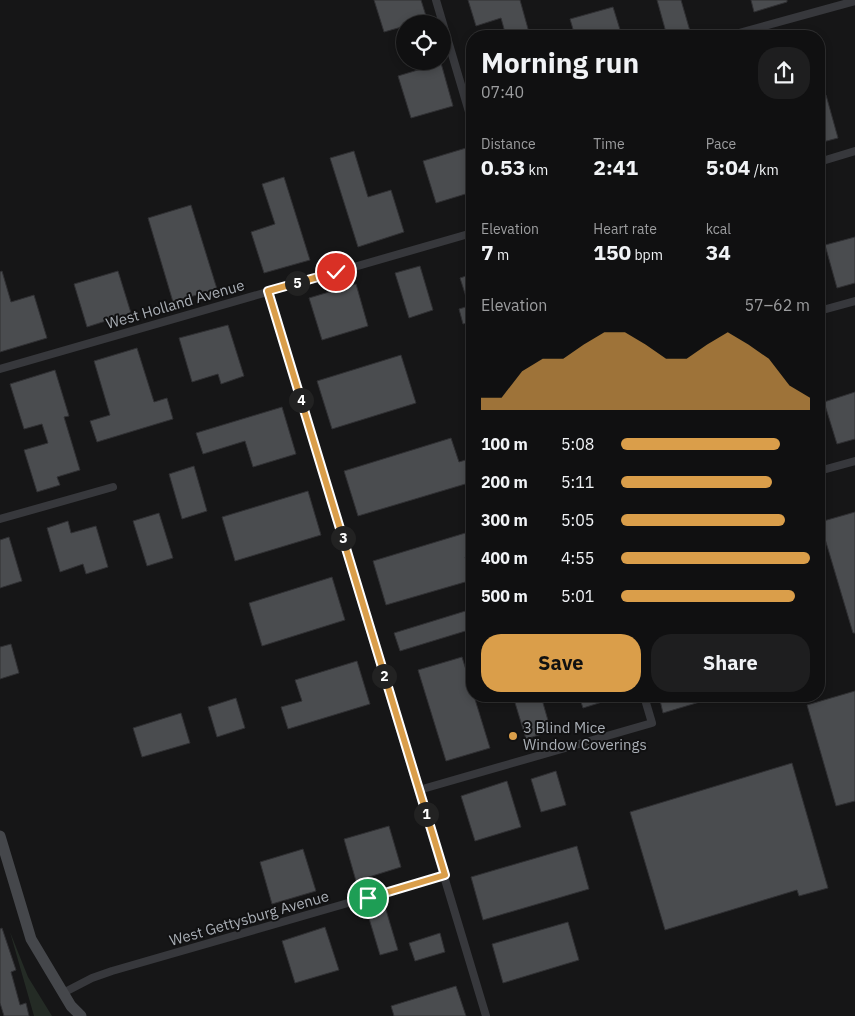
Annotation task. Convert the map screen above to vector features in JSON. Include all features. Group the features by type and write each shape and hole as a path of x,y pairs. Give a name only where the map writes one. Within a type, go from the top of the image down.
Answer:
{"street":[{"path":"436,0 466,94"},
{"path":"750,30 855,1"},
{"path":"825,160 855,151"},
{"name":"West Holland Avenue","path":"0,369 466,234"},
{"path":"268,291 486,1016"},
{"path":"825,309 855,301"},
{"path":"825,469 855,461"},
{"path":"0,519 113,487"},
{"path":"419,790 652,723 646,702"},
{"path":"1,841 31,939 71,1006 81,1016"},
{"name":"West Gettysburg Avenue","path":"63,993 92,978 112,971 445,875"}],"shaded area":[{"path":"10,932 28,977 52,1016 34,1016"}],"building":[{"path":"374,0 421,0 426,15 396,15 396,29 384,32"},
{"path":"468,0 520,0 528,30 504,30 501,18 476,26"},
{"path":"657,0 681,0 690,30 665,30"},
{"path":"751,0 787,0 787,2 754,12"},
{"path":"613,7 620,30 573,30 570,19"},
{"path":"418,70 443,70 453,106 411,118 398,76"},
{"path":"825,95 838,138 825,141"},
{"path":"466,148 466,194 436,203 423,161"},
{"path":"354,151 368,197 391,190 404,232 358,247 330,158"},
{"path":"284,177 310,260 264,273 251,232 275,224 262,184"},
{"path":"191,205 217,289 173,302 148,218"},
{"path":"855,237 855,283 837,288 825,245"},
{"path":"420,266 433,310 409,318 395,273"},
{"path":"2,271 11,302 34,295 47,338 0,352 0,272"},
{"path":"118,271 131,313 87,327 74,284"},
{"path":"466,276 466,297 460,278"},
{"path":"356,284 368,326 322,340 309,298"},
{"path":"466,307 466,323 463,324 459,309"},
{"path":"228,325 244,376 221,384 218,374 192,382 179,338"},
{"path":"137,348 154,402 167,398 173,419 97,442 90,421 110,415 94,361"},
{"path":"401,355 416,403 332,429 317,381"},
{"path":"55,370 69,416 64,417 80,470 57,477 60,485 37,492 24,450 48,443 42,424 24,429 10,384"},
{"path":"855,392 855,439 837,444 825,402"},
{"path":"282,407 296,454 253,467 245,441 203,454 196,433"},
{"path":"451,438 459,462 466,460 466,484 358,516 344,471"},
{"path":"194,466 207,511 182,519 169,474"},
{"path":"308,491 321,535 235,561 222,517"},
{"path":"855,512 855,633 853,633 825,539 825,521"},
{"path":"159,513 173,558 147,566 133,521"},
{"path":"68,521 71,533 96,526 108,567 86,574 83,564 60,572 47,528"},
{"path":"466,533 466,582 386,605 373,561"},
{"path":"9,537 22,581 0,588 0,540"},
{"path":"332,577 345,620 262,646 249,603"},
{"path":"466,611 466,631 400,651 394,633"},
{"path":"11,644 19,673 0,679 0,647"},
{"path":"462,657 466,670 466,702 476,702 490,748 446,761 418,670"},
{"path":"357,661 370,704 288,729 281,707 302,701 295,680"},
{"path":"855,691 855,801 836,806 807,705 825,702 825,700"},
{"path":"236,698 245,728 217,737 208,707"},
{"path":"515,702 543,702 551,731 526,739"},
{"path":"581,702 602,702 583,708"},
{"path":"660,702 700,702 663,713"},
{"path":"181,713 190,743 142,757 133,728"},
{"path":"792,763 828,888 799,896 797,890 665,930 630,812"},
{"path":"556,771 566,805 541,812 531,779"},
{"path":"507,781 521,827 475,841 461,796"},
{"path":"389,826 401,867 356,881 344,839"},
{"path":"577,846 589,889 483,920 471,877"},
{"path":"303,849 316,891 272,904 260,862"},
{"path":"386,910 398,950 380,955 368,915"},
{"path":"568,922 579,960 503,983 492,944"},
{"path":"325,927 339,970 295,983 282,941"},
{"path":"2,928 16,970 11,972 20,1005 26,1003 29,1016 4,1016 0,1003 0,929"},
{"path":"440,933 445,952 415,961 409,943"},
{"path":"456,986 466,1016 394,1016 391,1006"}],"place":[{"name":"3 Blind Mice Window Coverings","path":"513,736"}],"route":[{"path":"336,272 268,291 445,875 368,898"}]}
